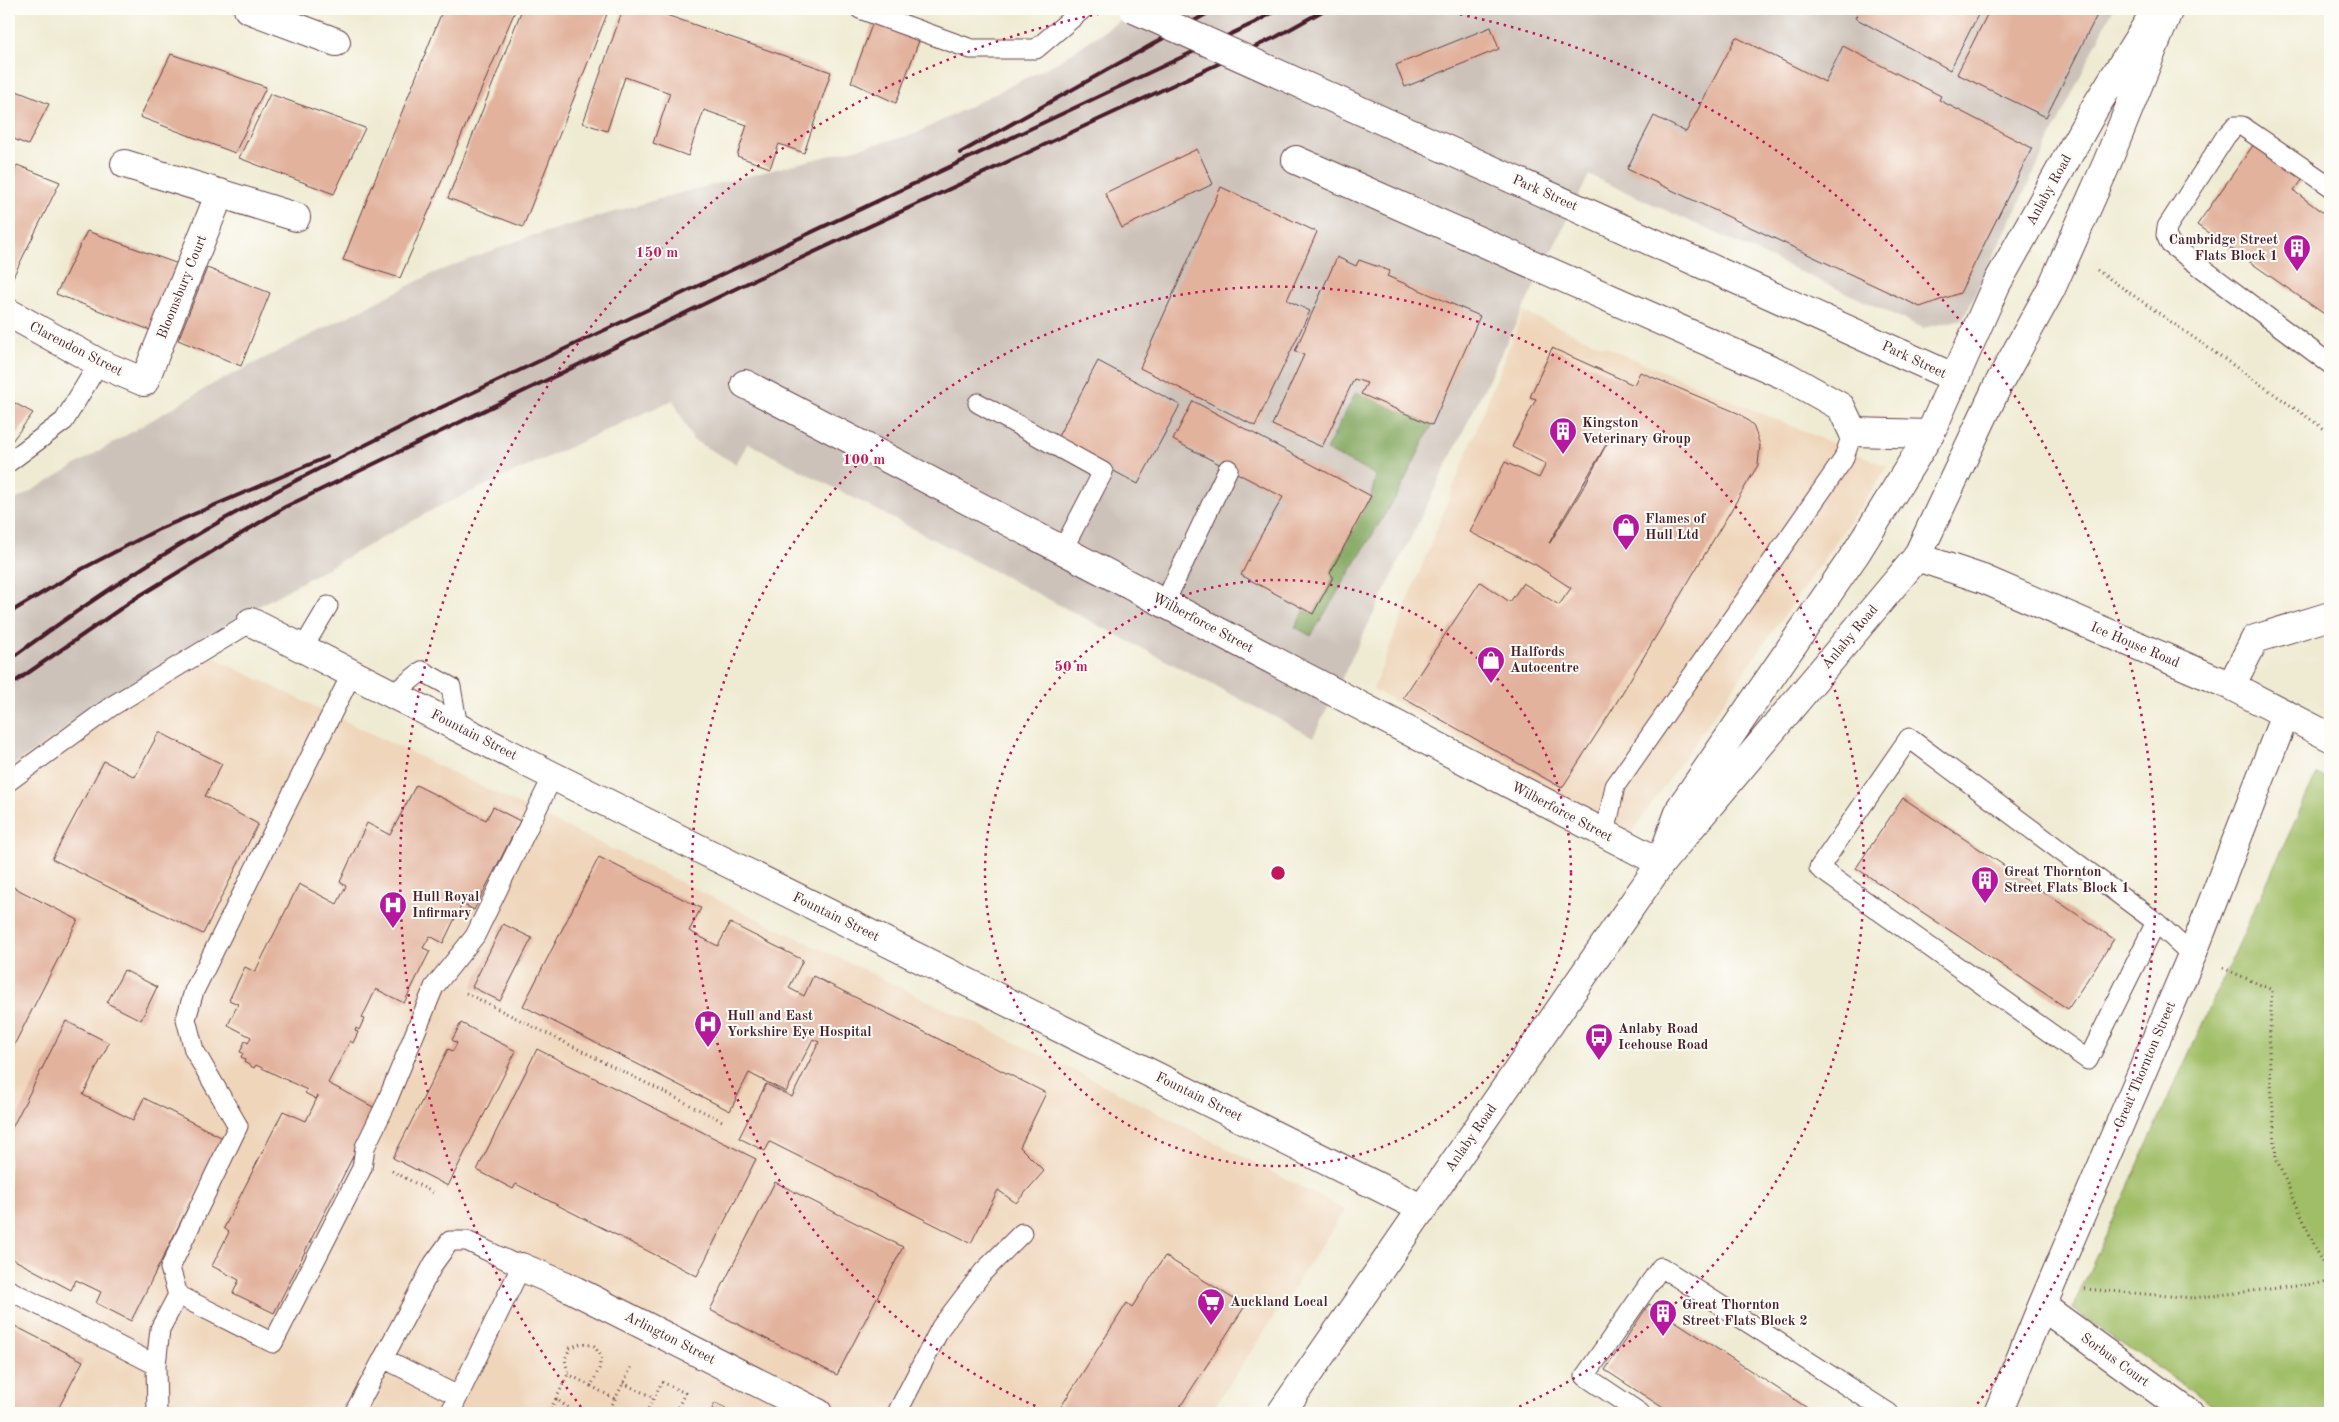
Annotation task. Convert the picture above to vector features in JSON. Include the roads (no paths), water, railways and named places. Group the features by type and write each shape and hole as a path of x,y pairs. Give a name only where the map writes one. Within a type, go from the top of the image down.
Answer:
{"street":[{"path":"248,9 336,42"},
{"name":"Park Street","path":"1134,9 1955,378"},
{"name":"Anlaby Road","path":"1661,863 1681,807 1856,553 1930,434 1996,285 2096,106 2157,9"},
{"name":"Anlaby Road","path":"1281,1413 1661,863 1917,557 1998,385 2051,289 2107,163 2169,9"},
{"path":"1296,160 1786,376 1841,407 1854,432 1930,434"},
{"path":"125,164 296,217"},
{"name":"Bloomsbury Court","path":"144,382 220,193"},
{"name":"Clarendon Street","path":"9,313 100,363 144,382"},
{"path":"1955,378 1998,385"},
{"name":"Wilberforce Street","path":"746,384 1661,863"},
{"name":"Ice House Road","path":"1917,557 1983,579 2231,686 2330,737"},
{"path":"2231,686 2255,638 2330,616"},
{"name":"Fountain Street","path":"251,622 553,776 1423,1209"},
{"name":"Great Thornton Street","path":"1998,1413 2192,955 2285,715"},
{"name":"Arlington Street","path":"520,1267 564,1285 818,1413"},
{"name":"Sorbus Court","path":"2046,1296 2189,1413"}],"lane":[{"path":"860,9 971,49 1036,49 1083,9"},
{"path":"2330,186 2242,126 2235,126 2226,136 2167,227 2166,235 2170,244 2330,364"},
{"path":"9,462 64,421 100,363"},
{"path":"978,403 1103,472 1063,549"},
{"path":"1605,835 1615,786 1843,460 1854,432"},
{"path":"1165,602 1228,469"},
{"path":"304,648 328,606"},
{"path":"9,781 112,706 251,622"},
{"path":"157,1413 156,1365 160,1329 178,1295 170,1268 238,1126 194,1050 186,1019 194,991 352,673"},
{"path":"2156,922 2088,1060 1819,868 1909,738 2156,922 2192,955"},
{"path":"178,1295 273,1343 362,1168 365,1147 385,1106 434,987 475,936 553,776"},
{"path":"897,1413 940,1327 983,1272 1022,1233"},
{"path":"354,1413 434,1263 450,1241 467,1242 520,1267 450,1413"},
{"path":"1640,1413 1585,1376 1661,1266 1889,1413"},
{"path":"9,1290 156,1365"},
{"path":"383,1358 458,1396"}],"railway":[{"path":"960,153 1215,9"},
{"path":"9,660 80,609 155,560 232,515 313,472 423,416 1254,23 1279,9"},
{"path":"9,686 136,598 285,507 739,287 1276,37 1326,9"},
{"path":"9,613 82,569 157,530 327,457"}],"place":[{"name":"Cambridge Street Flats Block 1","path":"2297,272"},
{"name":"Kingston Veterinary Group","path":"1563,455"},
{"name":"Flames of Hull Ltd","path":"1626,551"},
{"name":"Halfords Autocentre","path":"1491,684"},
{"name":"Great Thornton Street Flats Block 1","path":"1985,904"},
{"name":"Hull Royal Infirmary","path":"393,929"},
{"name":"Hull and East Yorkshire Eye Hospital","path":"708,1048"},
{"name":"Anlaby Road Icehouse Road","path":"1599,1061"},
{"name":"Auckland Local","path":"1211,1326"},
{"name":"Great Thornton Street Flats Block 2","path":"1663,1337"}]}
